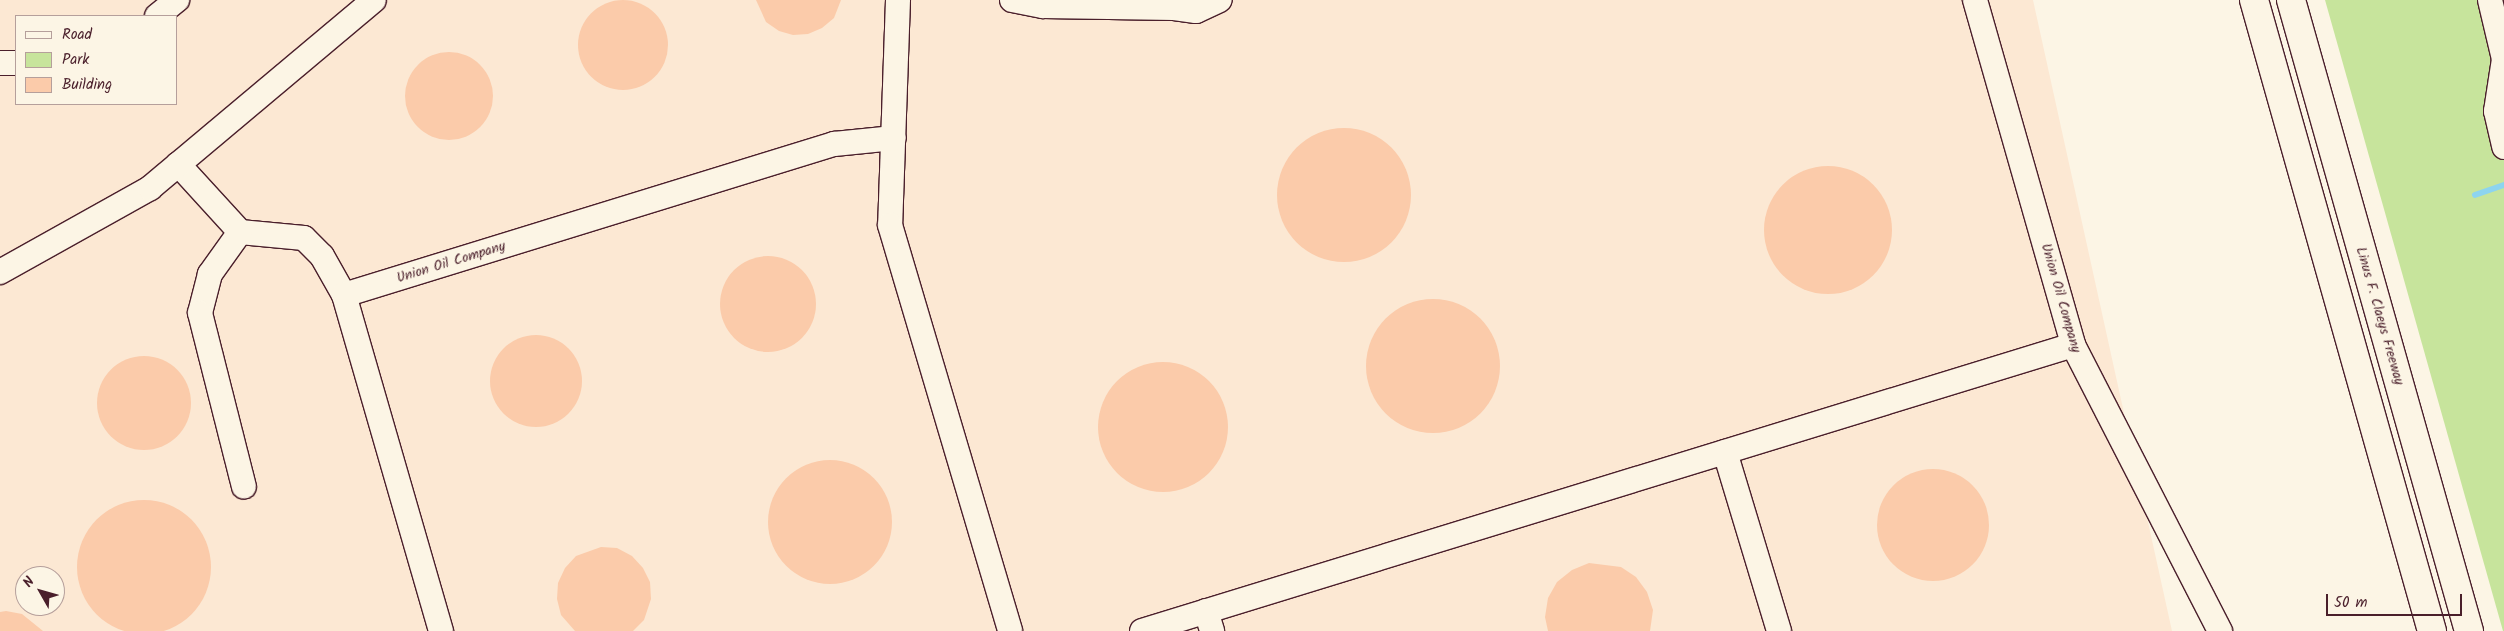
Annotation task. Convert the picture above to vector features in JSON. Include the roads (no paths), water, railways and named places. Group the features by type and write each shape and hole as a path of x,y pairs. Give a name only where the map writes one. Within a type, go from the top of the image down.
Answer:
{"highway":[{"path":"2254,0 2432,631"},
{"name":"Linus F. Claeys Freeway","path":"2291,0 2469,631"}],"street":[{"path":"158,15 177,0"},
{"path":"0,272 150,188 374,0"},
{"path":"898,0 890,225 1010,631"},
{"path":"1012,0 1043,6 1174,8 1196,12 1220,0"},
{"name":"Union Oil Company","path":"1976,0 2072,346 2220,631"},
{"path":"2490,0 2504,59 2496,111 2504,146"},
{"path":"0,63 15,63"},
{"name":"Union Oil Company","path":"344,295 834,144 894,138"},
{"path":"178,164 240,232 304,238 322,256 344,295 441,631"},
{"path":"240,232 210,274 200,313 244,487"},
{"path":"1142,631 1209,621 1726,452 2072,346"},
{"path":"1726,452 1779,631"}],"waterway":[{"path":"2475,195 2504,185"}]}
